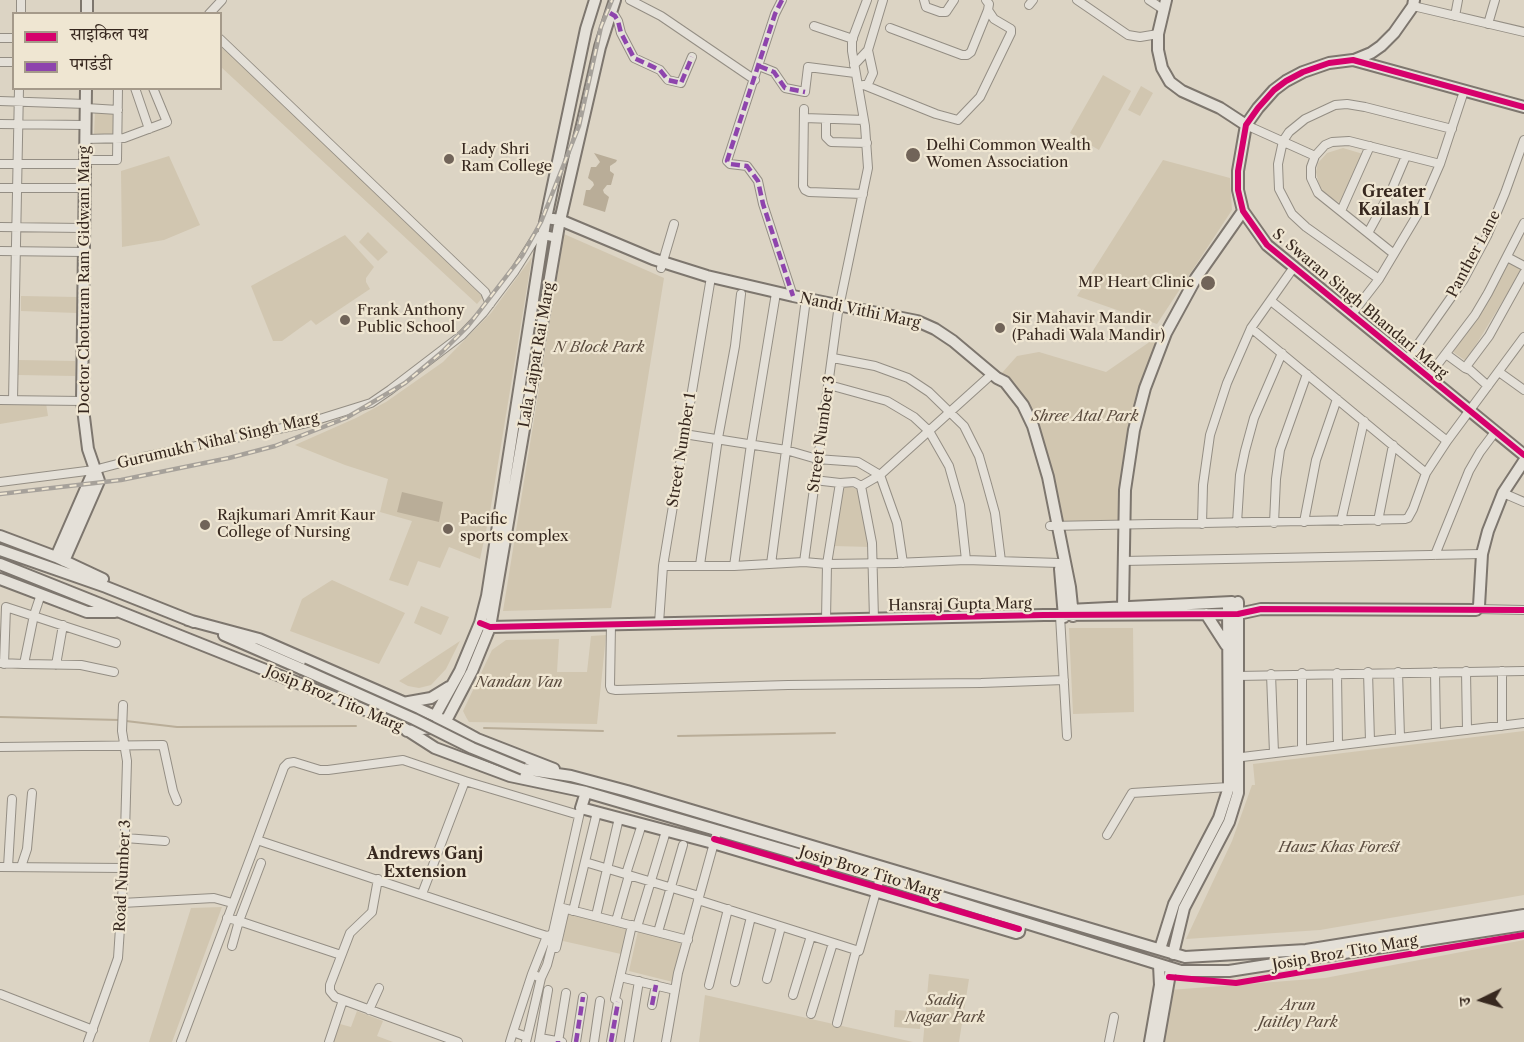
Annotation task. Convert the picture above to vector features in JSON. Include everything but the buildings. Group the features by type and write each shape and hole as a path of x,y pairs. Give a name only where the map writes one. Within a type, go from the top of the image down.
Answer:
{"main road":[{"name":"Lala Lajpat Rai Marg","path":"439,718 485,625 487,596 546,221 586,29 595,0"},
{"name":"Lala Lajpat Rai Marg","path":"439,718 454,708 485,625 560,222 600,47 615,0"},
{"path":"1353,60 1381,46 1394,33 1414,3"},
{"path":"1165,5 1158,34 1158,50 1162,68 1170,82 1182,91 1220,108 1246,124"},
{"name":"S. Swaran Singh Bhandari Marg","path":"1524,108 1353,60 1316,67 1286,81 1274,90 1246,124 1238,171 1238,190 1243,211 1267,245 1524,455"},
{"name":"Doctor Choturam Ram Gidwani Marg","path":"60,559 99,480 87,442 82,401 86,90"},
{"path":"1123,607 1123,525 1128,464 1146,388 1166,333 1196,278 1243,211"},
{"name":"Nandi Vithi Marg","path":"546,221 560,222 662,265 776,293 917,321 953,341 994,376 1005,382 1016,395 1033,426 1043,459 1067,614"},
{"path":"527,339 539,340"},
{"path":"524,358 536,360"},
{"path":"1478,609 1482,554 1495,510 1524,461"},
{"name":"Nandi Vithi Marg","path":"1054,526 1070,587 1067,614"},
{"path":"0,536 60,559 110,582 126,595"},
{"path":"0,549 126,595"},
{"name":"Josip Broz Tito Marg","path":"0,564 393,721 435,748 510,776 586,792 880,878 1171,968 1221,971 1524,925"},
{"path":"0,579 87,612 121,612"},
{"name":"Josip Broz Tito Marg","path":"126,595 302,669 414,719 472,748 523,769 571,776 661,801 1185,957 1306,950 1524,915"},
{"name":"Hansraj Gupta Marg","path":"1067,614 1123,607 1478,609"},
{"path":"1160,949 1174,904 1219,818 1238,793 1232,758 1228,648 1233,608"},
{"path":"1173,954 1184,908 1229,822 1229,787 1237,676 1233,608"},
{"name":"Hansraj Gupta Marg","path":"485,625 874,620 1067,614 1206,614 1233,608"},
{"path":"1206,614 1228,648"},
{"path":"188,620 260,639 439,718 477,739 571,776"},
{"path":"402,703 431,698 455,683"},
{"path":"454,708 456,722 461,730"},
{"path":"407,731 430,728 439,718"},
{"path":"451,754 461,730"},
{"path":"586,792 580,811 597,812 713,843 1016,933 1019,932 1021,922"},
{"path":"1221,971 1229,968 1230,963 1222,956"},
{"path":"1150,1042 1160,985 1159,964"},
{"path":"1158,1042 1171,968"}],"street":[{"path":"211,12 222,0"},
{"path":"630,0 661,16 755,80"},
{"path":"782,0 775,14 727,161 730,164 747,166 758,181 763,204 793,296"},
{"path":"814,27 853,39 867,0"},
{"path":"759,66 774,72 785,88 805,92 807,67 854,69 868,50 883,0"},
{"path":"924,0 926,7 940,12 946,12 954,0"},
{"path":"1077,0 1128,35 1140,37 1158,34"},
{"path":"1149,0 1165,5"},
{"path":"1455,16 1458,0"},
{"path":"1488,24 1495,0"},
{"path":"890,28 967,55 971,52 989,3"},
{"path":"858,86 867,86 936,114 958,120 980,96 1010,36 1011,29 994,19 989,3"},
{"path":"1414,3 1455,16 1524,32"},
{"path":"610,13 618,21 621,33 634,58 660,70 668,80 681,82 692,57"},
{"name":"Street Number 3","path":"804,562 839,305 868,168 864,120 854,69 853,39"},
{"path":"222,41 485,292 490,304"},
{"path":"867,86 873,73 868,50"},
{"path":"13,400 19,90"},
{"path":"0,164 117,160 118,90"},
{"path":"136,90 149,129"},
{"path":"86,139 118,139 167,122 154,90"},
{"path":"1352,314 1379,279 1419,212 1440,164 1464,91"},
{"path":"0,101 118,110"},
{"path":"1379,279 1292,214 1279,189 1278,164 1283,141 1305,118 1335,105 1347,104 1452,129"},
{"path":"863,194 805,190 803,186 804,114 826,119 864,120"},
{"path":"826,119 826,137 831,142 867,143"},
{"path":"0,124 86,125"},
{"path":"1246,124 1315,156"},
{"name":"Panther Lane","path":"1407,360 1464,279 1487,236 1524,140"},
{"path":"1395,254 1318,193 1312,184 1310,172 1315,156 1325,145 1332,142 1349,141 1440,164"},
{"path":"1341,211 1370,146"},
{"path":"1368,233 1392,189 1406,156"},
{"path":"0,188 85,188"},
{"path":"662,265 674,224"},
{"path":"1428,377 1484,301 1524,224"},
{"path":"0,227 84,228"},
{"path":"544,235 557,238"},
{"name":"Gurumukh Nihal Singh Marg","path":"94,470 144,457 307,423 371,403 462,335 490,304 537,237 544,235"},
{"path":"0,250 84,252"},
{"path":"1507,257 1524,266"},
{"path":"1202,524 1203,485 1210,435 1227,383 1251,328 1294,267"},
{"path":"1464,368 1489,336 1524,273"},
{"name":"Street Number 1","path":"659,623 663,566 709,277"},
{"path":"734,566 776,293"},
{"path":"700,566 717,438 735,346 741,294"},
{"path":"771,564 806,299"},
{"path":"1271,301 1447,441"},
{"path":"1251,328 1426,473"},
{"path":"1054,526 1274,523 1408,518 1426,473 1524,337"},
{"path":"1237,523 1240,475 1245,451 1254,418 1282,353"},
{"path":"1446,354 1470,370 1488,386"},
{"path":"833,358 876,366 908,378 929,392 964,426 979,456 995,513 1001,561"},
{"path":"1499,372 1524,390"},
{"path":"1274,523 1280,450 1307,374"},
{"path":"861,486 880,475 994,376"},
{"path":"829,385 887,401 914,417 929,431 949,466 960,505 966,560"},
{"path":"1304,522 1316,460 1337,399"},
{"path":"0,400 82,401"},
{"path":"1341,521 1364,421"},
{"path":"1435,555 1469,471 1495,432"},
{"path":"684,434 786,450 817,459 858,462 880,475 897,523 903,563"},
{"path":"1378,520 1393,445"},
{"path":"0,482 94,470"},
{"path":"814,480 854,482 861,486 872,543 874,620"},
{"path":"826,620 826,564 840,483"},
{"path":"1503,493 1524,502"},
{"path":"1123,561 1482,554"},
{"path":"663,566 966,560 1059,563"},
{"path":"24,664 34,615 41,594"},
{"path":"114,672 81,666 2,664 6,607 116,643"},
{"path":"1478,609 1524,610"},
{"path":"1067,614 1064,680 1067,736"},
{"path":"611,624 610,686 611,689 616,690 1064,680"},
{"path":"56,665 63,625"},
{"path":"1466,671 1467,730"},
{"path":"1502,671 1502,726"},
{"path":"1237,676 1302,673 1524,671"},
{"path":"1368,672 1370,741"},
{"path":"1398,672 1400,737"},
{"path":"1435,672 1436,733"},
{"path":"1302,673 1302,750"},
{"path":"1337,673 1338,745"},
{"path":"1270,674 1274,753"},
{"name":"Road Number 3","path":"88,1042 118,958 124,868 127,761 122,731 123,705"},
{"path":"1232,758 1524,723"},
{"path":"0,747 163,745 177,801"},
{"path":"181,1042 284,767 288,763 294,762 320,770 328,770 403,760 465,781 580,811 566,909 551,967"},
{"path":"422,894 465,781"},
{"path":"1107,835 1132,793 1229,787"},
{"path":"21,867 27,849 32,793"},
{"path":"12,799 4,867 124,868"},
{"path":"510,1042 532,974 549,936 566,909 585,862 597,812"},
{"path":"596,916 619,818"},
{"path":"616,921 642,824"},
{"path":"611,1042 620,977 666,831"},
{"path":"666,1042 675,990 717,832"},
{"path":"125,838 165,841"},
{"path":"257,840 549,936"},
{"path":"658,932 683,845"},
{"path":"232,946 261,862"},
{"path":"585,862 650,881 856,951"},
{"path":"837,1023 856,951 860,950 880,878"},
{"path":"378,879 372,912 350,933 330,991 335,997 458,1042"},
{"path":"122,903 214,898 232,903"},
{"path":"566,909 688,940"},
{"path":"709,985 728,909"},
{"path":"735,982 751,917"},
{"path":"227,918 341,955"},
{"path":"767,979 781,927"},
{"path":"513,1032 527,1039 541,978 552,946 549,936"},
{"path":"793,995 811,936"},
{"path":"811,1014 833,943"},
{"path":"532,974 541,978"},
{"path":"620,977 675,990"},
{"path":"629,1042 639,981"},
{"path":"652,1005 656,985"},
{"path":"369,1010 379,988"},
{"path":"548,990 540,1040 559,1042 566,993"},
{"path":"0,994 93,1030"},
{"path":"576,1042 583,998"},
{"path":"329,1042 343,1000"},
{"path":"594,1042 600,1002"},
{"path":"1109,1042 1114,1017"}],"green space":[{"path":"222,46 483,297 477,304 222,68"},
{"path":"1103,75 1131,91 1099,150 1070,133"},
{"path":"1141,86 1153,93 1140,116 1128,110"},
{"path":"95,112 115,113 114,135 94,135"},
{"path":"1343,148 1363,154 1340,203 1320,189 1316,172 1318,163 1327,153"},
{"path":"169,156 200,225 164,240 122,247 121,171"},
{"path":"1163,160 1230,178 1232,210 1157,324 1077,296"},
{"path":"368,232 388,252 378,261 359,242"},
{"name":"N Block Park","path":"564,234 664,278 611,608 503,611"},
{"path":"345,235 374,267 366,278 370,289 316,325 311,320 282,341 273,341 251,286"},
{"path":"532,257 490,512 480,559 449,547 440,568 418,561 408,586 389,580 412,521 380,512 388,479 295,445 386,402 443,362 491,313"},
{"path":"1509,260 1523,268 1466,361 1453,352"},
{"path":"21,296 77,297 77,313 21,311"},
{"name":"Shree Atal Park","path":"1164,332 1133,416 1121,522 1059,524 1020,394 1001,374 1017,356 1039,352 1106,372"},
{"path":"18,360 75,361 75,376 18,375"},
{"path":"0,402 46,403 48,416 0,424"},
{"path":"847,486 857,489 872,547 833,546 842,488"},
{"path":"332,580 405,613 379,664 290,631 302,599"},
{"path":"421,606 449,617 441,635 414,623"},
{"path":"1069,628 1133,628 1134,712 1073,714"},
{"name":"Nandan Van","path":"606,635 597,724 469,722 463,711 492,650 506,640 559,639 557,672 587,672 591,636"},
{"path":"460,641 446,669 431,685 419,688 399,681"},
{"name":"Hauz Khas Forest","path":"1524,731 1524,895 1320,930 1186,939 1232,841 1252,785 1255,785 1253,764"},
{"path":"222,907 172,1042 149,1042 191,908"},
{"path":"567,914 628,925 621,954 563,941"},
{"path":"638,931 681,942 673,982 629,971"},
{"name":"Arun Jaitley Park","path":"1524,940 1524,1042 1162,1042 1170,990 1325,978"},
{"name":"Sadiq Nagar Park","path":"929,974 969,979 959,1042 923,1042"},
{"name":"Sadiq Nagar Park","path":"705,995 913,1042 699,1042"},
{"path":"895,1010 921,1012 920,1029 894,1027"},
{"path":"357,1011 383,1021 377,1036 393,1042 333,1042 340,1024 351,1027"}],"shaded area":[{"path":"594,153 617,160 610,166 610,171 614,174 611,185 607,185 603,190 609,197 605,212 583,205 586,190 590,190 594,185 588,178 591,167 596,167 600,162"},
{"path":"402,492 443,502 439,522 397,512"}],"waterway":[{"path":"0,717 120,720"},
{"path":"126,721 177,727 356,726"},
{"path":"484,728 603,731"},
{"path":"678,736 835,733"}],"railway":[{"path":"0,494 121,480 229,458 275,446 346,418 405,383 442,352 468,326 522,256 541,222 579,126 601,27 612,0"}],"marked path":[{"path":"782,0 775,14 727,161 730,164 747,166 758,181 763,204 793,296"},
{"path":"610,13 618,21 621,33 634,58 660,70 668,80 681,83 692,57"},
{"path":"759,66 774,72 785,88 805,92"},
{"path":"652,1005 656,985"},
{"path":"576,1042 583,997"},
{"path":"611,1042 618,1002"}],"cycle path":[{"path":"1524,107 1353,60 1329,63 1286,81 1274,90 1258,108 1246,125 1238,171 1238,190 1243,211 1267,245 1524,455"},
{"path":"480,623 490,627 1044,615 1238,614 1261,609 1524,610"},
{"path":"714,839 1019,929"},
{"path":"1169,977 1236,983 1524,935"}],"place":[{"name":"Delhi Common Wealth Women Association","path":"913,155"},
{"name":"Lady Shri Ram College","path":"449,159"},
{"name":"MP Heart Clinic","path":"1208,283"},
{"name":"Frank Anthony Public School","path":"345,320"},
{"name":"Sir Mahavir Mandir (Pahadi Wala Mandir)","path":"1000,328"},
{"name":"Rajkumari Amrit Kaur College of Nursing","path":"205,525"},
{"name":"Pacific sports complex","path":"448,529"}],"district":[{"name":"Greater Kailash I","path":"1394,201"},
{"name":"Andrews Ganj Extension","path":"425,863"}]}
